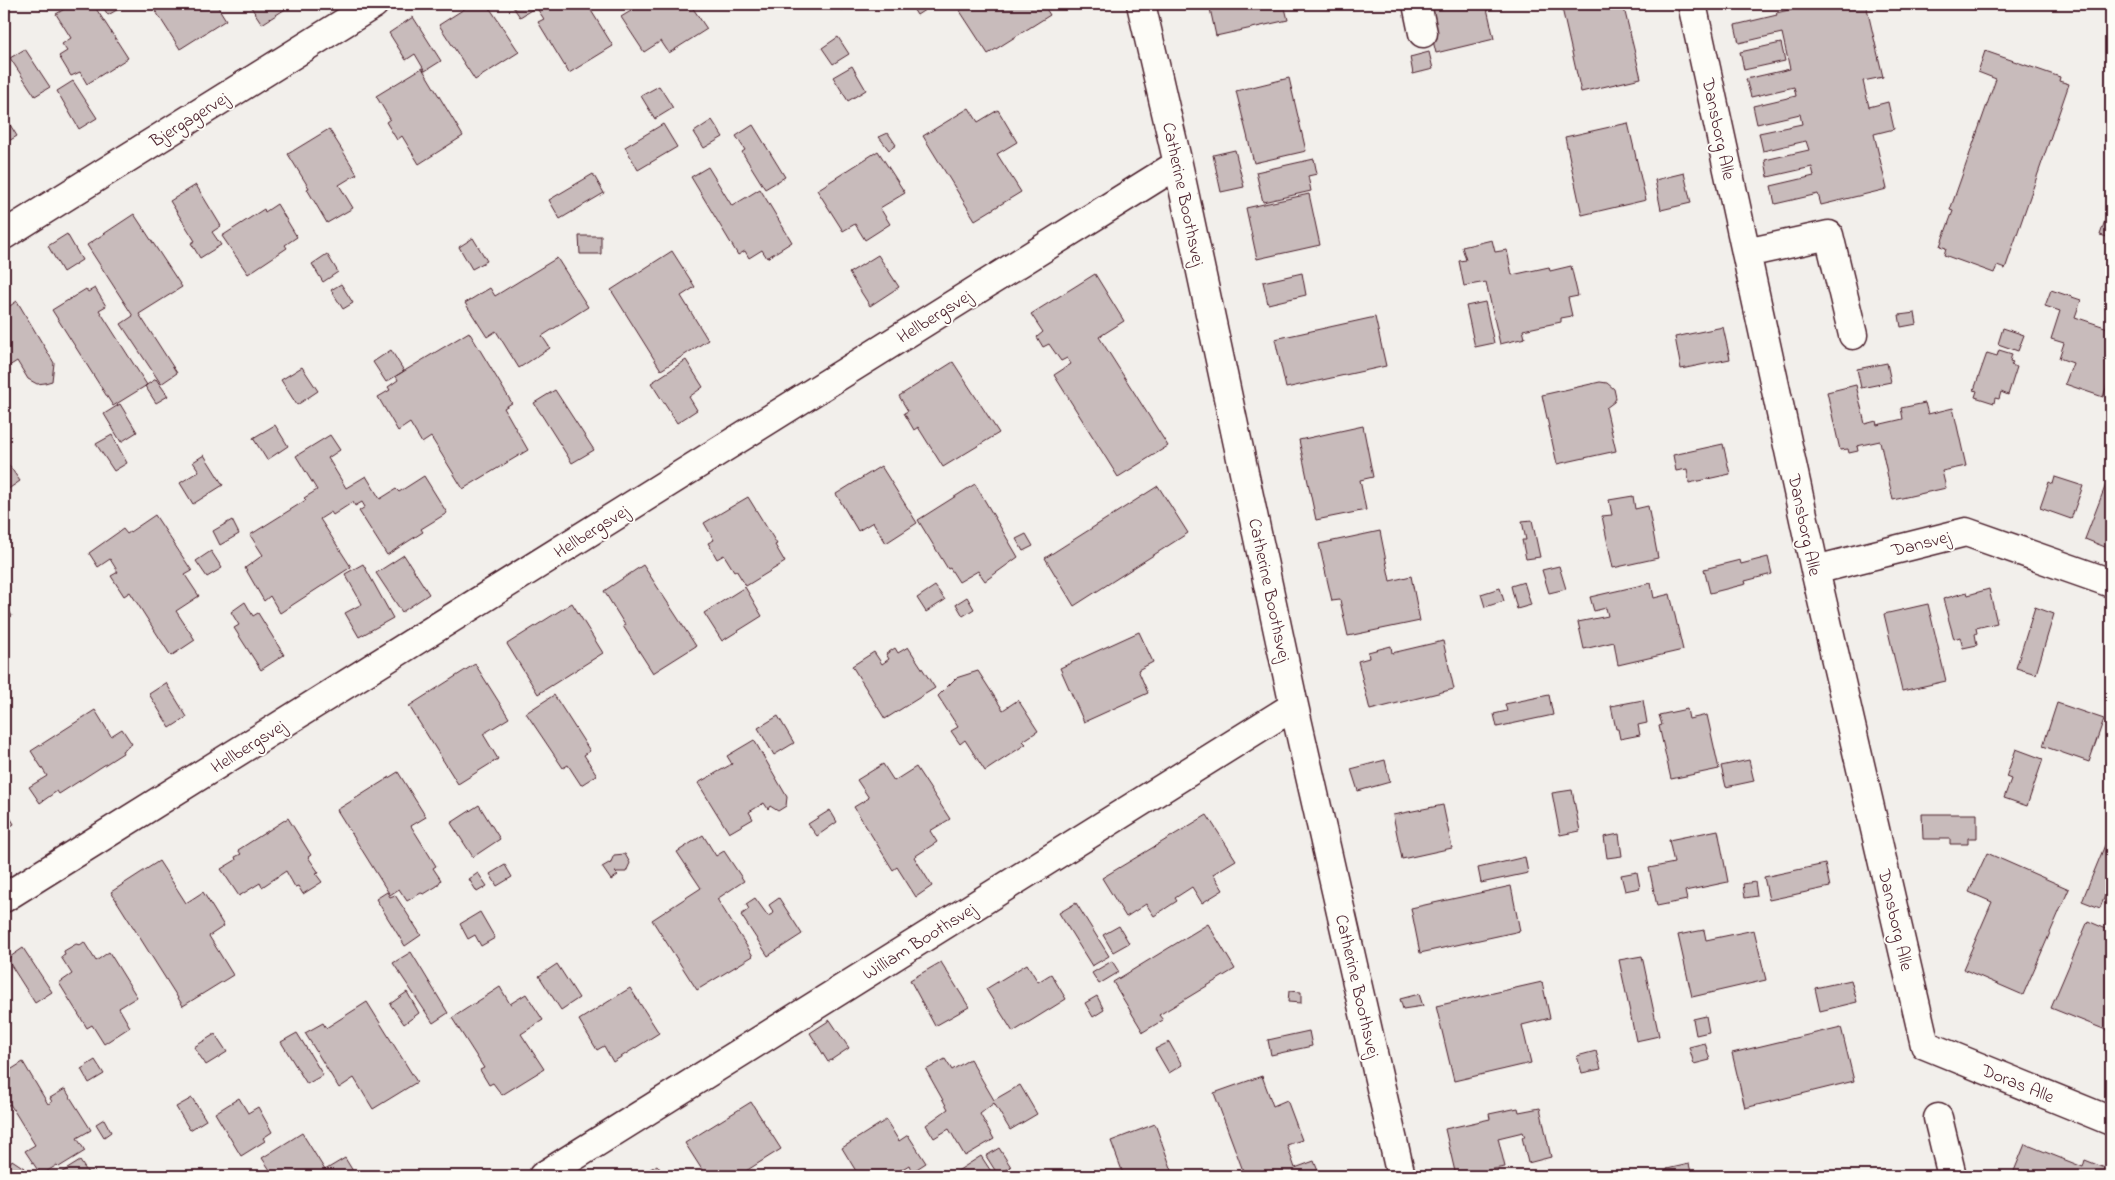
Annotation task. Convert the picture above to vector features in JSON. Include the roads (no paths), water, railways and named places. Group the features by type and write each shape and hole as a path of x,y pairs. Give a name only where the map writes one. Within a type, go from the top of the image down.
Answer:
{"street":[{"name":"Bjergagervej","path":"4,235 374,4"},
{"name":"Catherine Boothsvej","path":"1141,4 1178,164 1294,706 1401,1176"},
{"path":"1417,4 1423,32"},
{"name":"Dansborg Alle","path":"1692,4 1815,570 1925,1045"},
{"name":"Hellbergsvej","path":"4,898 1178,164"},
{"path":"1746,253 1829,235 1853,334"},
{"name":"Dansvej","path":"1815,570 1966,532 2111,583"},
{"name":"William Boothsvej","path":"543,1176 1294,706"},
{"name":"Doras Alle","path":"1925,1045 2111,1121"},
{"path":"1938,1118 1952,1176"}]}
